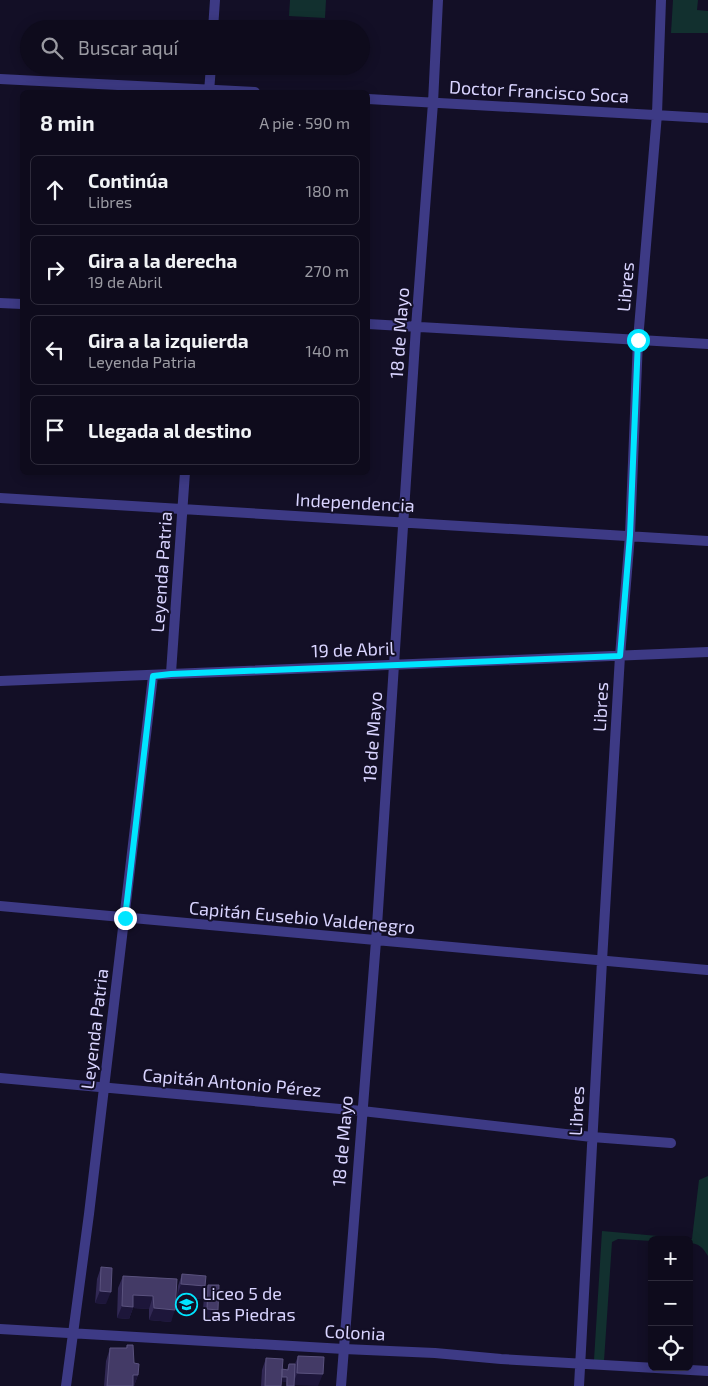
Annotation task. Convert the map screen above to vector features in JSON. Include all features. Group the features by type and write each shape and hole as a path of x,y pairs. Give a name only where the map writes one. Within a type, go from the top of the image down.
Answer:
{"street":[{"path":"214,20 215,0"},
{"name":"18 de Mayo","path":"341,1386 376,941 416,327 433,103 438,0"},
{"name":"Libres","path":"580,1386 602,961 620,656 630,535 638,340 657,114 661,0"},
{"path":"209,90 210,75"},
{"path":"0,79 192,90"},
{"name":"Doctor Francisco Soca","path":"370,99 708,118"},
{"path":"0,303 20,304"},
{"path":"370,324 708,344"},
{"name":"Leyenda Patria","path":"171,674 185,475"},
{"name":"Independencia","path":"0,498 708,541"},
{"name":"19 de Abril","path":"0,681 708,652"},
{"name":"Leyenda Patria","path":"66,1386 89,1214 153,676"},
{"name":"Capitán Eusebio Valdenegro","path":"0,906 707,970"},
{"name":"Capitán Antonio Pérez","path":"0,1078 362,1111 592,1137 671,1143"},
{"name":"Colonia","path":"0,1329 435,1353 708,1371"}],"green space":[{"path":"290,0 326,0 325,18 289,16"},
{"path":"673,0 698,0 697,10 708,11 708,33 671,33"},
{"path":"708,1176 708,1256 700,1246 693,1244 699,1180"},
{"path":"602,1231 658,1236 648,1236 648,1241 618,1239 612,1242 604,1361 594,1360"}],"building":[{"path":"101,1267 112,1268 111,1292 100,1291"},
{"path":"182,1274 206,1276 205,1286 181,1284"},
{"path":"123,1276 177,1279 175,1310 154,1308 153,1296 133,1295 133,1307 122,1306"},
{"path":"208,1285 219,1285 218,1310 207,1309"},
{"path":"127,1345 133,1345 134,1363 139,1364 138,1375 133,1375 133,1386 107,1386 110,1348 127,1348"},
{"path":"298,1356 324,1357 323,1374 297,1373"},
{"path":"266,1358 283,1359 281,1386 265,1386"},
{"path":"289,1364 295,1364 294,1386 287,1386 287,1377 282,1377 282,1369 288,1370"}],"place":[{"name":"Liceo 5 de Las Piedras","path":"186,1304"}],"route":[{"path":"125,918 153,676 620,656 630,535 638,340"}]}
